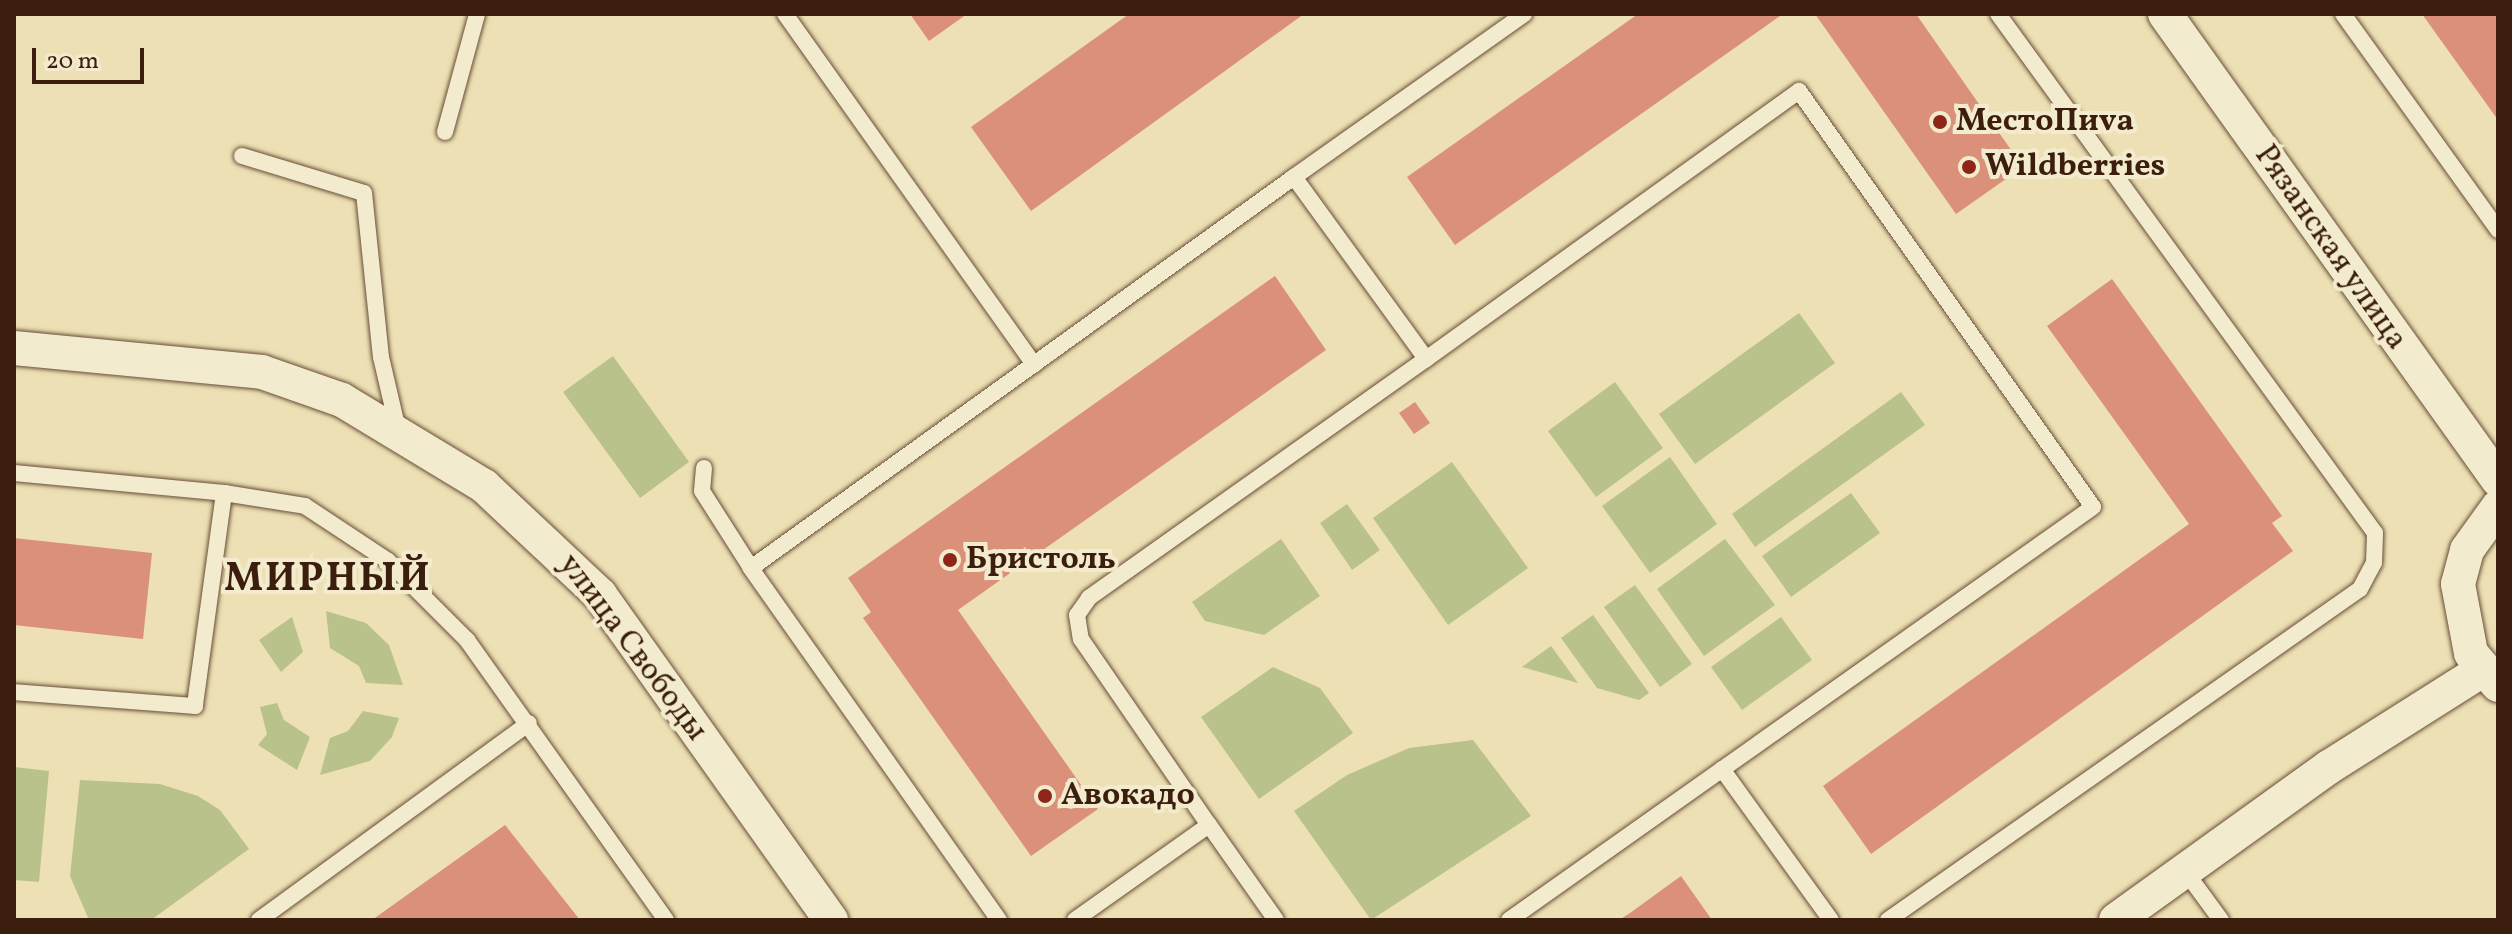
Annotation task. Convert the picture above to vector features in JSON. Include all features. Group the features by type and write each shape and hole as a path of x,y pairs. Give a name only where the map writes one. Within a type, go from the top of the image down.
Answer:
{"street":[{"name":"Рязанская улица","path":"2165,14 2498,480"},
{"name":"улица Свободы","path":"14,348 262,372 342,400 399,431 484,486 600,595 831,920"},
{"path":"2116,920 2185,871 2491,677 2460,619 2458,584 2467,550 2498,507"}],"lane":[{"path":"445,132 477,14"},
{"path":"785,14 1034,364"},
{"path":"751,568 1524,14"},
{"path":"1888,920 2360,589 2374,563 2375,533 1998,14"},
{"path":"2343,14 2498,230"},
{"path":"1276,920 1081,639 1077,615 1089,598 1799,91 2093,507 1509,920"},
{"path":"242,156 364,193 381,357 399,431"},
{"path":"1294,177 1426,359"},
{"path":"704,468 702,491 751,568 999,920"},
{"path":"14,473 224,493 305,506 388,561 467,640 529,723 666,920"},
{"path":"14,692 195,706 224,493"},
{"path":"259,920 529,723"},
{"path":"1722,769 1831,920"},
{"path":"1075,920 1209,825"},
{"path":"2185,871 2221,920"}],"green space":[{"path":"1799,313 1835,363 1695,464 1659,414"},
{"path":"613,356 689,462 640,498 563,392"},
{"path":"1615,382 1663,448 1596,497 1548,431"},
{"path":"1901,392 1925,425 1755,547 1732,514"},
{"path":"1670,457 1717,524 1650,573 1602,506"},
{"path":"1452,462 1528,568 1448,625 1373,518"},
{"path":"1851,493 1880,533 1791,597 1762,556"},
{"path":"1347,504 1380,550 1352,570 1320,523"},
{"path":"1281,539 1320,596 1264,635 1205,621 1192,602"},
{"path":"1725,539 1775,605 1704,656 1657,589"},
{"path":"1635,585 1692,664 1660,687 1604,607"},
{"path":"326,611 366,623 389,645 403,685 366,683 359,666 330,648"},
{"path":"1593,615 1649,693 1639,700 1597,688 1561,638"},
{"path":"292,617 303,652 281,672 259,640"},
{"path":"1781,617 1812,660 1742,710 1711,667"},
{"path":"1551,646 1578,683 1522,667"},
{"path":"1273,667 1320,688 1353,733 1259,799 1201,717"},
{"path":"277,703 284,720 310,737 297,770 258,745 267,734 260,707"},
{"path":"363,711 399,718 392,737 370,761 320,775 330,738 348,731"},
{"path":"1473,740 1531,816 1371,920 1294,811 1347,775 1409,748"},
{"path":"14,767 49,771 39,882 14,880"},
{"path":"80,780 160,784 198,796 220,810 249,849 151,920 89,920 70,876"}],"building":[{"path":"910,14 967,14 929,41"},
{"path":"1129,14 1304,14 1031,211 971,127"},
{"path":"1638,14 1783,14 1455,245 1407,177"},
{"path":"1815,14 1916,14 2023,167 1956,214"},
{"path":"2422,14 2498,14 2498,120"},
{"path":"1275,276 1326,350 958,610 1098,809 1031,856 863,618 871,612 848,578"},
{"path":"2112,279 2282,516 2272,523 2293,551 1871,854 1823,786 2189,524 2047,326"},
{"path":"1415,402 1430,423 1414,434 1399,413"},
{"path":"14,538 152,553 143,639 14,625"},
{"path":"505,825 580,920 372,920"},
{"path":"1681,876 1712,920 1619,920 1630,913"}],"place":[{"name":"МестоПиvа","path":"1940,122"},
{"name":"Wildberries","path":"1969,167"},
{"name":"Бристоль","path":"950,560"},
{"name":"Авокадо","path":"1045,796"}],"district":[{"name":"МИРНЫЙ","path":"328,580"}]}
